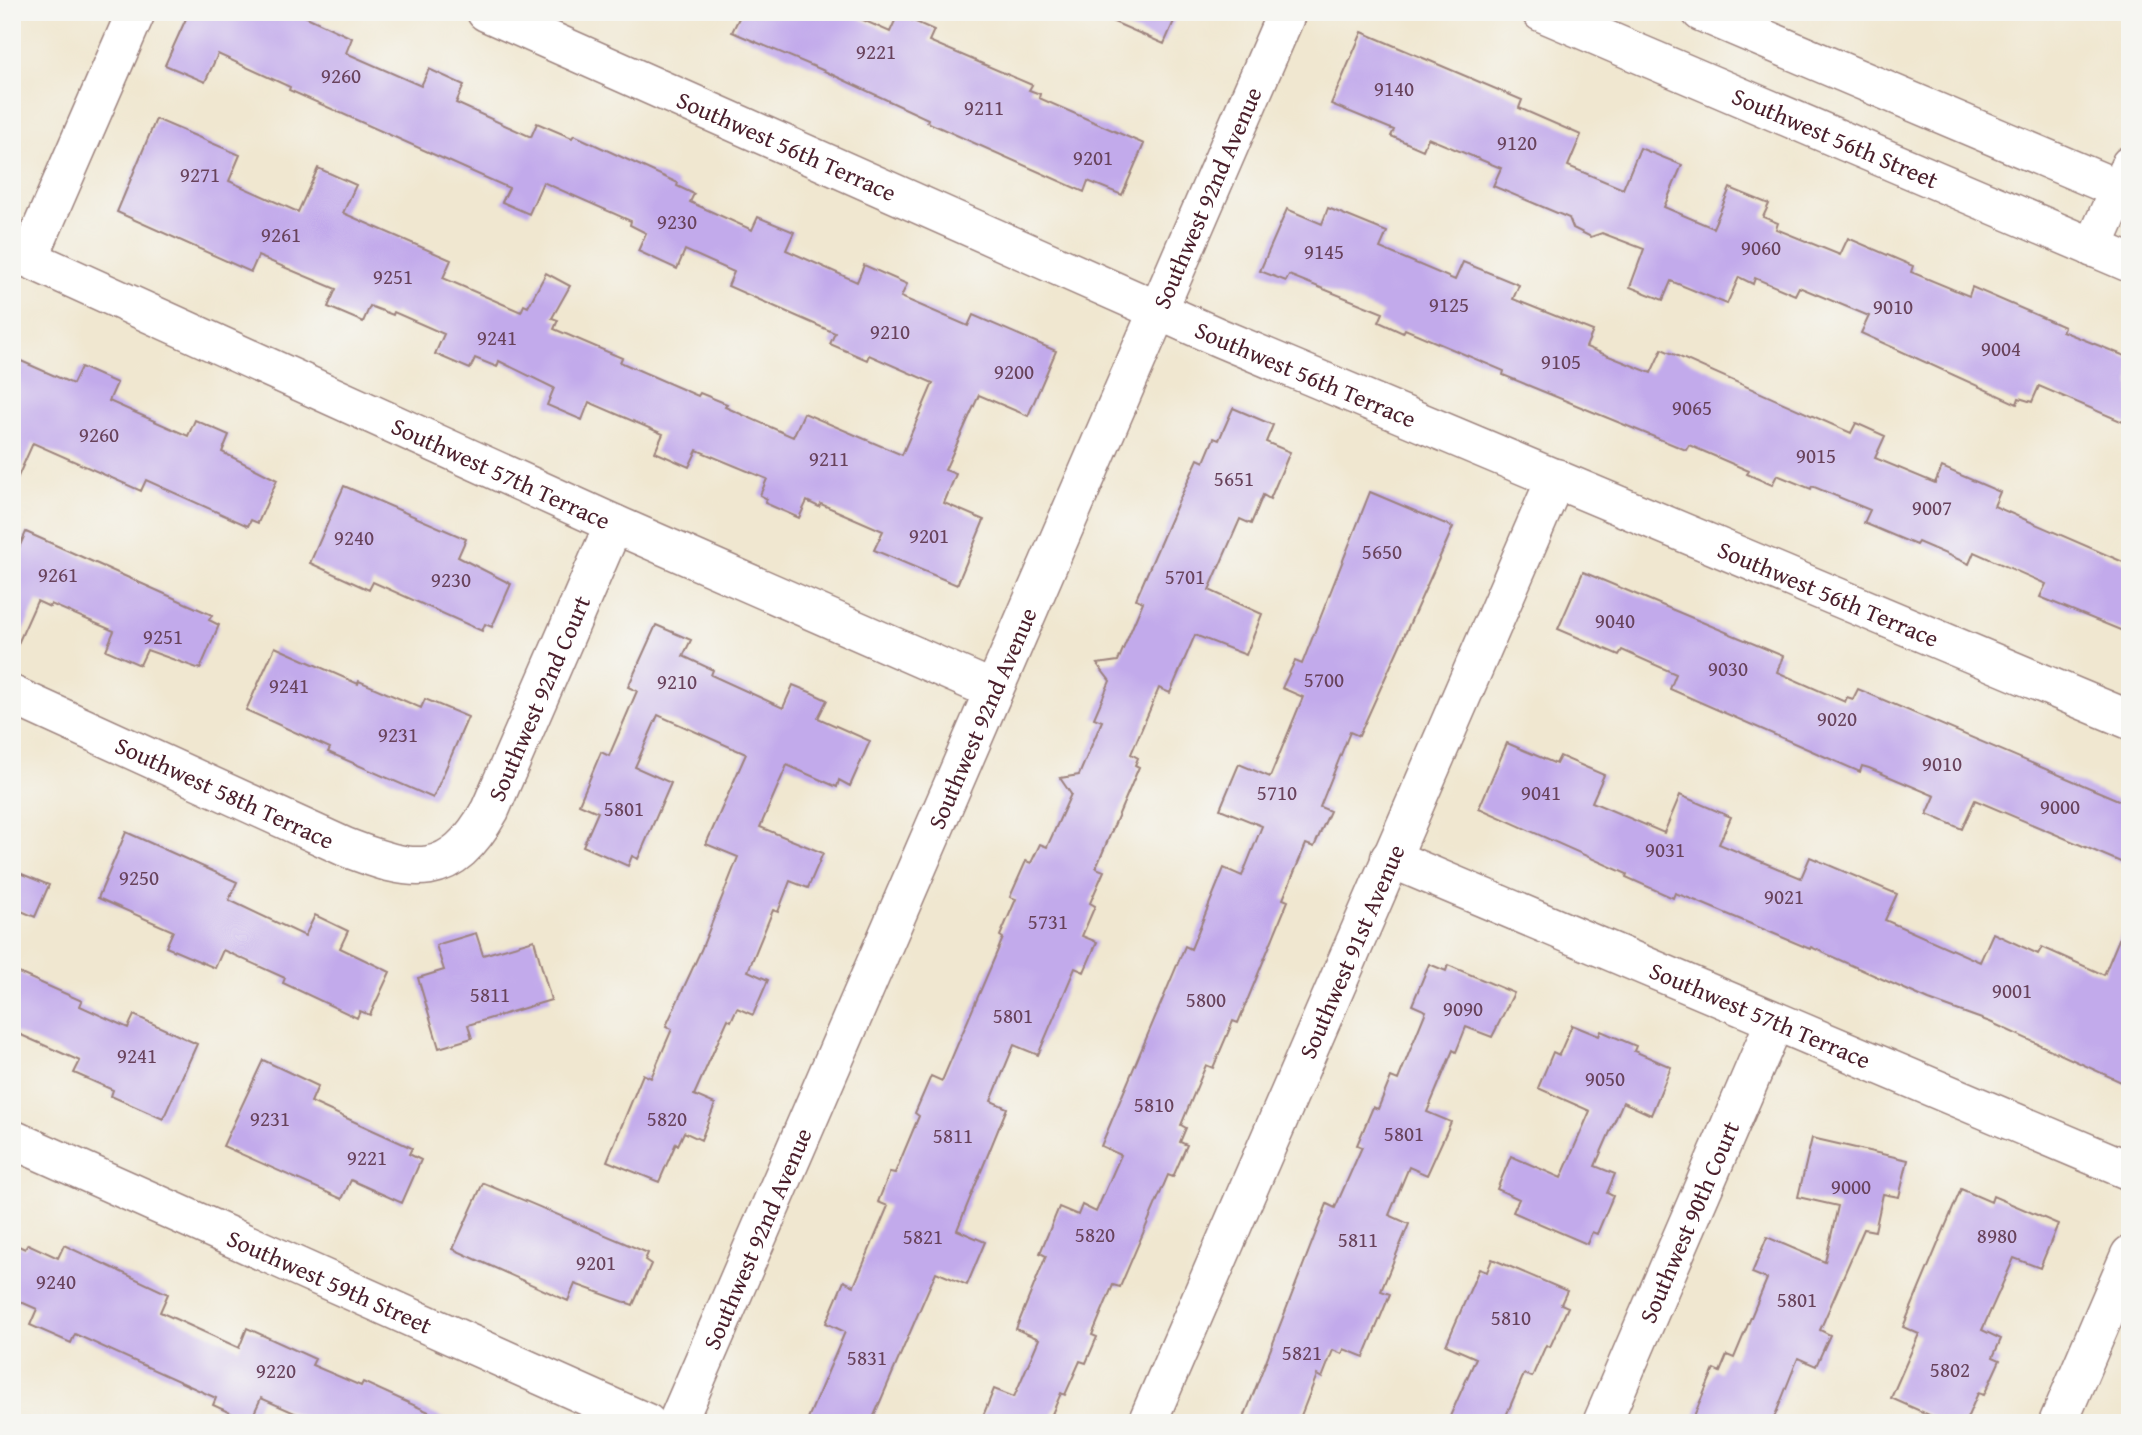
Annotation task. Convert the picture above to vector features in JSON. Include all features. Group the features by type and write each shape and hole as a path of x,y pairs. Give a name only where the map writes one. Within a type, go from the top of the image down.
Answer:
{"street":[{"path":"21,255 136,12"},
{"name":"Southwest 56th Terrace","path":"486,12 1157,310 2130,720"},
{"name":"Southwest 92nd Avenue","path":"677,1423 1287,12"},
{"name":"Southwest 56th Street","path":"1541,12 2130,263"},
{"path":"1701,12 1746,21 2126,183 2093,248"},
{"name":"Southwest 57th Terrace","path":"21,255 614,524 993,691"},
{"name":"Southwest 91st Avenue","path":"1147,1423 1556,478"},
{"name":"Southwest 92nd Court","path":"446,862 466,847 490,810 614,524"},
{"name":"Southwest 58th Terrace","path":"12,695 363,854 415,866 446,862"},
{"name":"Southwest 57th Terrace","path":"1390,858 2130,1171"},
{"name":"Southwest 90th Court","path":"1602,1423 1775,1021"},
{"name":"Southwest 59th Street","path":"12,1139 647,1423"},
{"path":"2058,1423 2130,1255"}],"building":[{"path":"189,12 296,12 352,38 346,53 421,86 429,69 464,85 456,103 531,137 537,123 572,138 574,135 678,183 677,186 694,194 690,202 752,230 758,217 794,232 786,250 857,282 864,265 907,284 901,297 968,326 973,315 1056,351 1028,416 979,395 945,470 956,474 944,503 984,520 957,585 874,550 883,531 821,504 819,507 807,501 799,518 765,503 767,499 760,495 767,479 697,450 689,467 655,452 663,434 589,402 582,420 547,405 554,388 499,361 497,367 475,358 470,369 435,354 444,334 394,312 393,315 370,306 363,322 328,307 336,289 258,256 251,272 117,212 156,119 240,155 229,181 298,212 318,168 356,185 343,213 451,260 443,278 521,312 524,305 528,307 546,273 570,286 552,318 558,320 554,329 622,358 620,362 698,396 700,393 727,404 725,407 793,437 804,413 902,455 933,383 869,355 867,360 830,344 835,333 728,286 734,272 685,250 677,269 638,251 646,233 630,225 631,221 543,182 529,214 502,202 509,188 289,90 290,87 218,54 205,82 165,65"},
{"path":"742,12 845,12 890,32 898,14 934,30 929,41 1032,85 1029,90 1040,94 1039,98 1144,144 1122,195 1088,181 1084,192 927,122 928,119 820,69 732,32"},
{"path":"1091,12 1178,12 1164,44"},
{"path":"1362,32 1522,100 1519,108 1581,135 1568,166 1623,189 1640,148 1682,165 1664,207 1713,228 1730,188 1769,204 1763,217 1778,223 1776,229 1840,255 1848,238 1913,266 1911,272 1969,296 1972,287 2064,327 2062,331 2130,358 2130,425 2039,386 2032,402 2019,398 2017,404 1861,333 1869,316 1799,287 1795,295 1755,278 1753,284 1739,277 1727,304 1671,281 1663,300 1630,287 1644,249 1602,233 1591,237 1573,228 1569,218 1493,186 1501,168 1428,138 1423,150 1391,136 1394,130 1331,104"},
{"path":"1328,208 1387,232 1380,248 1455,280 1463,262 1519,285 1513,299 1593,331 1586,347 1651,373 1662,349 1851,433 1856,423 1885,436 1875,458 1935,483 1942,467 2000,492 1994,506 2130,565 2130,634 2040,597 2046,584 1974,552 1969,564 1918,542 1916,545 1864,523 1870,510 1777,475 1772,485 1747,474 1749,471 1689,445 1686,450 1503,375 1504,371 1405,329 1403,333 1379,322 1383,313 1289,275 1286,281 1260,271 1287,209 1322,224"},
{"path":"12,357 73,384 81,367 117,383 109,401 188,436 195,420 229,435 222,452 277,480 258,523 251,520 248,526 146,480 141,491 33,443 12,490"},
{"path":"1233,408 1273,425 1266,442 1290,452 1270,499 1263,495 1251,524 1240,519 1209,590 1262,614 1246,655 1195,635 1170,693 1159,688 1131,754 1138,758 1135,765 1139,767 1096,868 1104,871 1090,903 1095,906 1082,936 1097,942 1084,972 1075,968 1038,1055 1014,1045 991,1101 1007,1108 957,1230 985,1242 967,1285 936,1272 871,1423 806,1423 845,1332 826,1323 844,1281 854,1286 888,1206 878,1202 890,1172 895,1173 919,1116 915,1113 931,1076 942,1081 1003,938 1000,936 1016,899 1010,897 1026,861 1031,863 1040,844 1047,847 1071,794 1060,778 1079,775 1102,721 1094,718 1110,681 1097,664 1118,661 1143,602 1136,599 1171,518 1198,459 1204,462 1214,438 1219,440"},
{"path":"344,486 466,539 458,557 511,584 492,627 485,624 482,631 373,582 369,590 310,563"},
{"path":"1370,492 1453,527 1359,736 1350,732 1320,807 1330,811 1314,847 1306,844 1283,899 1288,901 1238,1023 1233,1021 1213,1068 1206,1065 1181,1125 1186,1128 1180,1142 1187,1145 1173,1177 1168,1175 1120,1287 1113,1285 1092,1335 1097,1337 1086,1363 1080,1361 1065,1395 1061,1393 1052,1414 1073,1423 980,1423 994,1389 1014,1397 1039,1339 1016,1329 1046,1256 1040,1253 1059,1207 1078,1215 1082,1205 1096,1212 1121,1155 1101,1146 1185,946 1191,949 1224,868 1242,876 1262,826 1220,809 1239,764 1270,777 1303,697 1282,688 1295,661 1302,664"},
{"path":"26,532 212,615 209,620 219,625 200,669 147,650 140,665 106,650 114,631 51,604 50,607 37,601 12,657 12,563"},
{"path":"1583,572 1783,656 1777,672 1845,702 1847,697 1853,699 1858,689 2130,805 2130,866 1975,800 1962,829 1927,814 1935,796 1869,768 1862,766 1860,772 1670,689 1676,674 1622,650 1619,655 1558,629"},
{"path":"656,625 691,640 683,656 713,670 711,675 783,708 793,685 810,692 827,700 818,718 870,741 850,786 839,780 837,787 787,765 760,827 823,853 808,888 790,881 778,912 773,910 748,971 768,980 753,1015 737,1008 731,1021 728,1019 694,1095 715,1104 701,1140 684,1132 678,1145 676,1143 659,1182 607,1161 643,1074 651,1078 672,1029 666,1026 701,950 738,857 706,844 746,754 658,715 635,767 671,783 638,859 632,856 628,866 583,846 598,812 579,804 601,752 609,756 637,691 628,687"},
{"path":"275,647 358,684 359,681 421,708 425,699 468,717 433,798 328,752 330,748 246,710"},
{"path":"1507,743 1556,764 1560,756 1604,775 1592,802 1664,833 1680,795 1731,817 1719,844 1801,878 1810,857 1897,894 1885,920 1980,962 1993,933 2038,954 2042,947 2104,975 2130,913 2130,1086 1990,1022 1929,1000 1811,947 1810,949 1675,893 1673,898 1626,877 1627,874 1479,808"},
{"path":"126,832 237,882 229,900 305,936 315,915 348,931 340,948 390,972 370,1015 360,1011 357,1018 283,983 285,978 223,950 215,968 166,947 173,931 98,898"},
{"path":"12,870 49,885 35,917 12,907"},
{"path":"476,933 483,955 534,940 551,1000 468,1025 472,1038 439,1048 418,978 444,970 436,945"},
{"path":"1429,964 1446,971 1448,965 1514,993 1492,1037 1466,1027 1456,1052 1453,1050 1427,1112 1451,1122 1427,1175 1409,1167 1389,1215 1409,1224 1381,1291 1390,1294 1364,1357 1344,1349 1342,1354 1333,1350 1322,1378 1317,1375 1298,1423 1242,1423 1327,1204 1335,1208 1362,1147 1357,1145 1373,1107 1378,1109 1391,1077 1398,1080 1426,1011 1412,1005"},
{"path":"12,970 82,1001 80,1006 128,1028 134,1015 197,1044 163,1119 111,1096 113,1090 74,1073 80,1061 12,1031"},
{"path":"1572,1025 1599,1036 1601,1031 1636,1046 1634,1051 1671,1067 1651,1115 1623,1102 1595,1166 1615,1174 1607,1193 1613,1196 1597,1234 1592,1232 1587,1244 1513,1212 1519,1199 1497,1189 1511,1156 1561,1178 1590,1111 1538,1088 1553,1052 1559,1055"},
{"path":"263,1060 318,1086 311,1102 412,1148 409,1154 421,1160 402,1203 351,1180 342,1199 223,1146"},
{"path":"1812,1138 1908,1160 1899,1197 1883,1194 1875,1231 1864,1229 1820,1330 1830,1335 1816,1366 1798,1358 1772,1423 1691,1423 1714,1369 1720,1372 1727,1355 1734,1358 1767,1279 1752,1273 1767,1237 1825,1262 1838,1206 1798,1197"},
{"path":"483,1183 648,1253 645,1260 651,1264 633,1305 575,1284 568,1301 453,1249"},
{"path":"1961,1189 1991,1202 1993,1196 2058,1224 2040,1268 2014,1258 1982,1330 2001,1339 1993,1357 2000,1360 1984,1395 1978,1393 1965,1423 1947,1423 1891,1398 1919,1334 1903,1327"},
{"path":"12,1243 25,1249 28,1244 58,1258 64,1245 168,1294 160,1312 239,1348 247,1328 315,1359 312,1365 361,1386 363,1382 453,1423 317,1423 261,1398 250,1422 213,1405 216,1398 75,1334 71,1343 30,1325 37,1309 12,1298"},
{"path":"1492,1259 1567,1291 1561,1304 1568,1307 1550,1347 1546,1345 1532,1377 1524,1374 1503,1423 1447,1423 1476,1358 1446,1345 1479,1269 1487,1272"}]}
